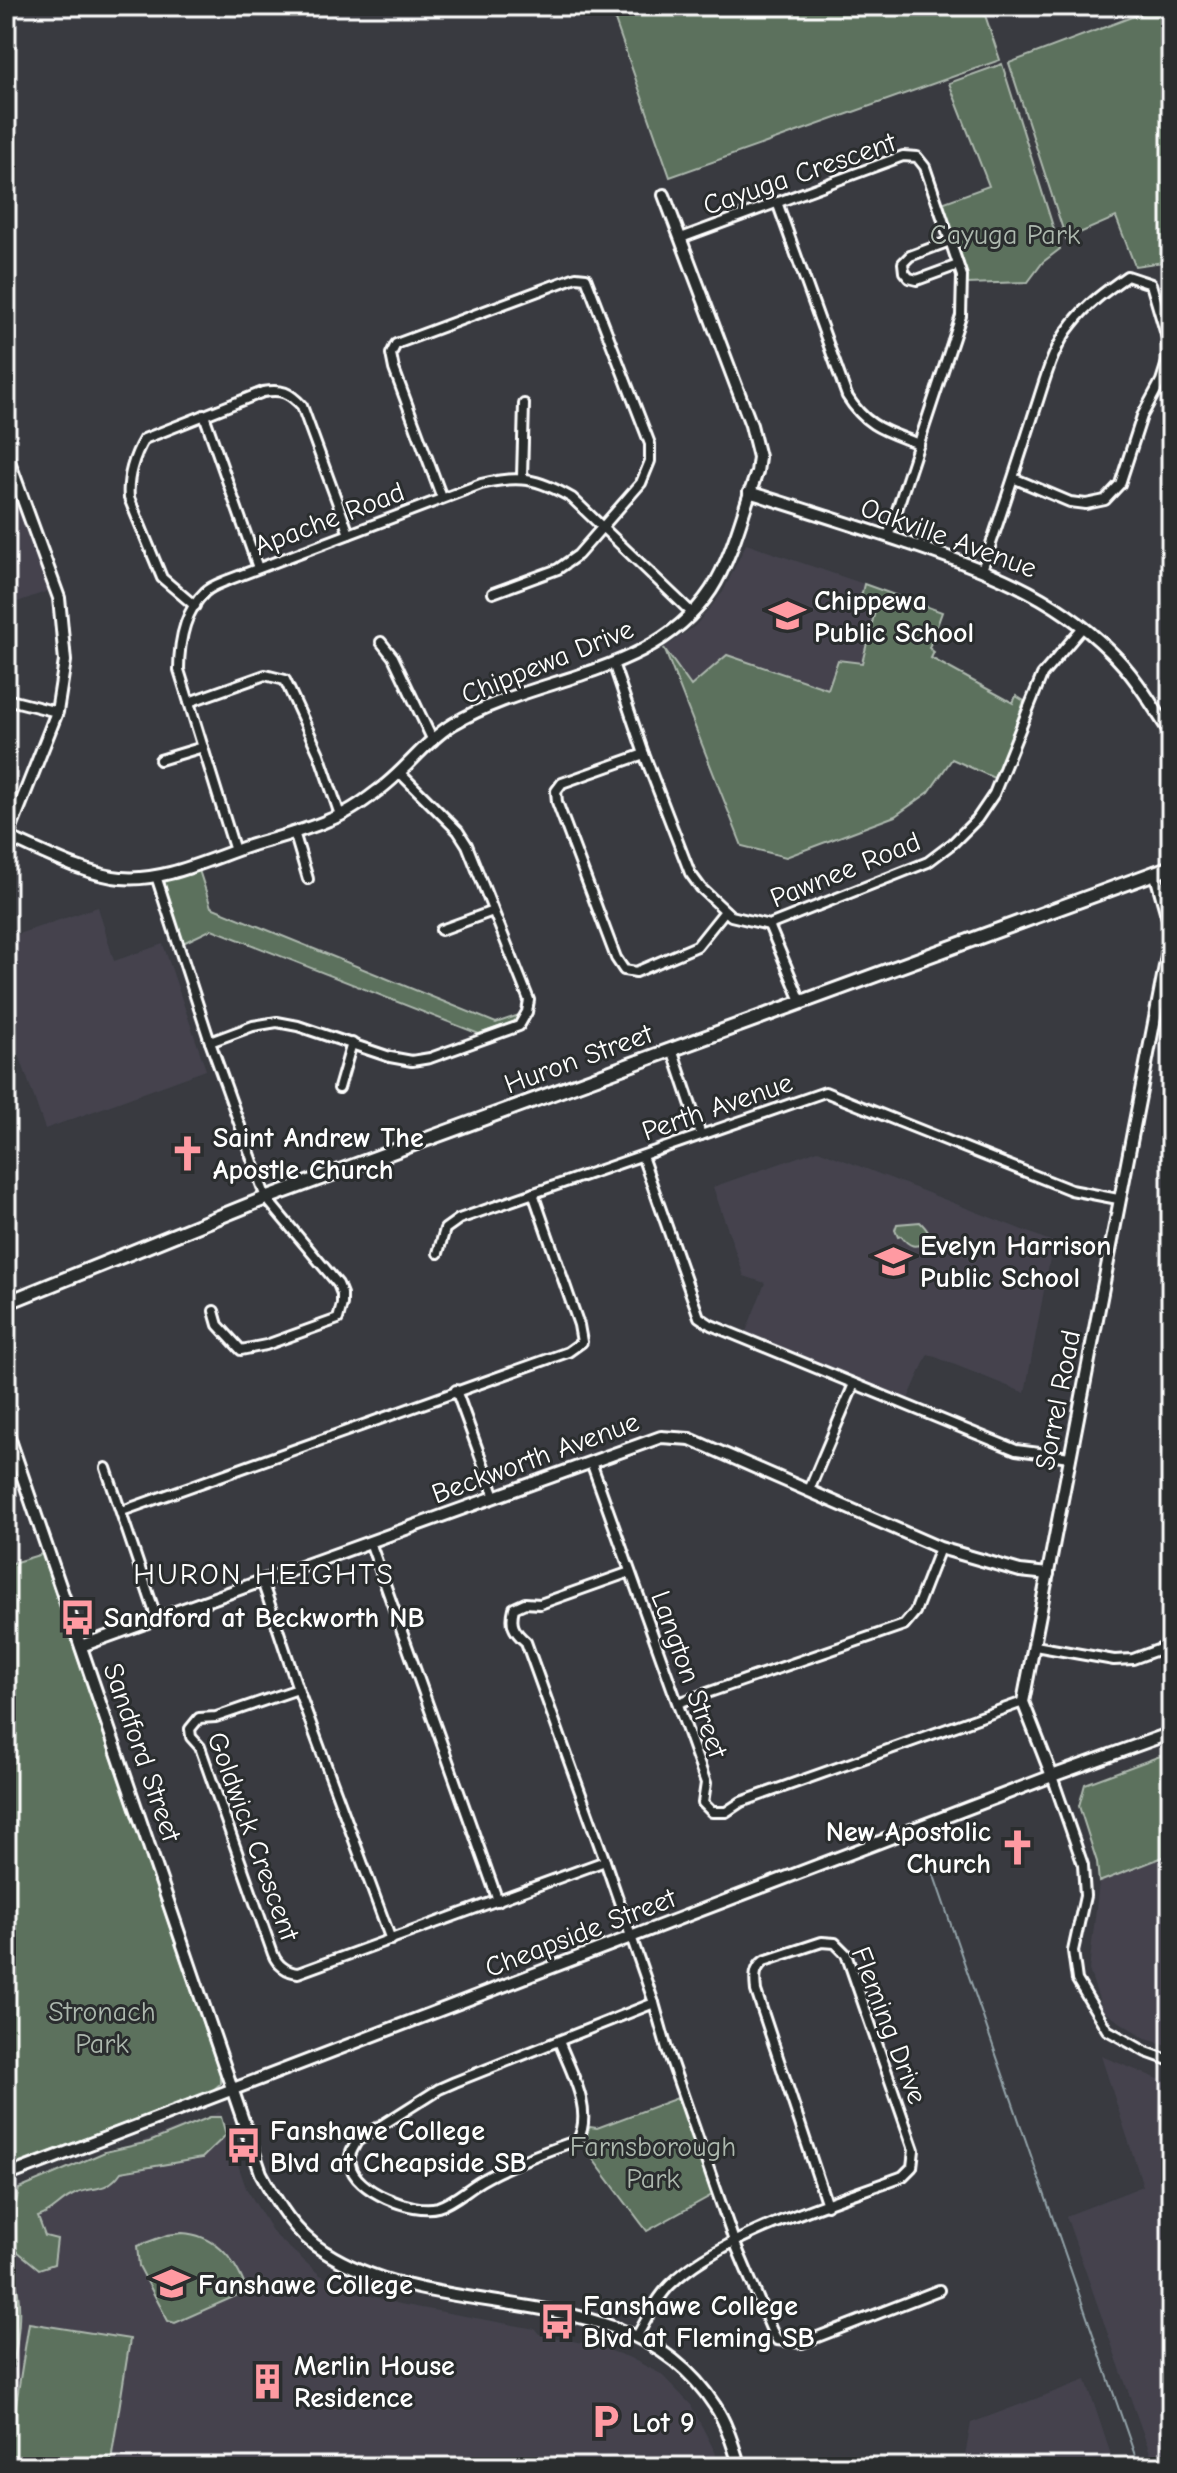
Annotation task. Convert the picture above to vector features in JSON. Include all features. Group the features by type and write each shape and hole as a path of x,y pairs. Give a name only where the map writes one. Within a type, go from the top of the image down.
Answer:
{"main road":[{"name":"Huron Street","path":"6,1303 266,1198 1171,867"}],"street":[{"name":"Cayuga Crescent","path":"681,238 903,156 917,157 925,167 962,276 961,316 888,537"},
{"name":"Chippewa Drive","path":"7,838 89,870 119,878 156,876 294,832 340,815 379,791 451,725 480,711 613,663 661,641 692,613 711,590 724,565 757,472 759,457 751,425 664,195"},
{"path":"777,202 847,396 859,415 875,428 919,444"},
{"path":"950,241 910,256 903,263 904,272 909,278 917,280 958,265"},
{"path":"982,570 1050,368 1059,344 1071,324 1095,300 1127,276 1151,284 1167,338 1168,359 1161,381 1142,416 1120,484 1105,500 1086,504 1070,502 1013,478"},
{"path":"442,498 394,369 391,354 396,344 576,277 586,278 650,444 650,461 641,483 578,555 558,569 493,593"},
{"path":"195,606 162,578 129,498 128,488 136,453 144,439 263,392 279,389 290,394 302,406 349,534"},
{"path":"524,404 522,477 549,485 572,498 692,613"},
{"path":"204,415 258,568"},
{"path":"6,453 59,598 65,661 57,712 7,838"},
{"name":"Apache Road","path":"235,851 179,670 179,644 188,617 206,590 481,484 522,477"},
{"name":"Oakville Avenue","path":"749,492 982,570 1046,599 1083,627 1134,677 1171,734"},
{"name":"Pawnee Road","path":"613,663 690,873 731,916 769,925 928,862 953,843 977,819 994,794 1042,675 1083,627"},
{"path":"381,642 393,657 433,741"},
{"path":"189,702 265,675 285,680 319,754 340,815"},
{"path":"6,699 57,712"},
{"path":"160,760 203,747"},
{"path":"644,754 562,783 556,791 557,802 616,958 624,970 636,972 682,954 697,946 725,911"},
{"path":"210,1042 253,1026 277,1022 412,1061 430,1058 519,1026 527,1012 529,1000 467,845 458,831 399,772"},
{"path":"294,832 308,879"},
{"name":"Sorrel Road","path":"1023,1702 1171,932 1155,872"},
{"path":"156,876 210,1042 266,1198 338,1284 342,1294 338,1319 266,1345 241,1350 218,1325 214,1311"},
{"path":"441,930 493,911"},
{"path":"769,925 801,1001"},
{"path":"1159,1004 1171,1006"},
{"path":"339,1088 352,1043"},
{"path":"672,1049 701,1135"},
{"name":"Perth Avenue","path":"438,1253 445,1229 459,1219 825,1092 1071,1190 1118,1199"},
{"path":"642,1156 699,1317 711,1325 1016,1450 1070,1457"},
{"path":"122,1511 568,1352 582,1342 579,1325 533,1193"},
{"path":"809,1490 854,1384"},
{"path":"456,1390 495,1497"},
{"name":"Sandford Street","path":"6,1428 232,2091 261,2173 278,2206 323,2252 365,2274 600,2322 637,2336 668,2355 714,2405 727,2429 740,2467"},
{"name":"Beckworth Avenue","path":"81,1646 661,1437 690,1439 940,1548 1020,1571 1048,1574"},
{"name":"Langton Street","path":"591,1462 706,1783 703,1803 712,1812 726,1812 741,1802 1023,1702"},
{"path":"106,1468 157,1619"},
{"path":"370,1542 498,1901"},
{"path":"678,1703 904,1625 915,1612 940,1548"},
{"path":"630,1572 540,1604 525,1603 514,1608 511,1621 515,1633 526,1642 605,1861 734,2241 772,2331 777,2340 802,2343 939,2290"},
{"path":"262,1581 298,1689 391,1940"},
{"path":"1035,1646 1114,1660 1133,1659 1171,1645"},
{"name":"Goldwick Crescent","path":"298,1689 216,1717 199,1718 190,1729 191,1737 200,1747 276,1962 290,1972 298,1973 605,1861"},
{"path":"1023,1702 1083,1865 1085,1896 1073,1951 1077,1980 1107,2030 1146,2052 1171,2061"},
{"name":"Cheapside Street","path":"6,2176 1171,1733"},
{"name":"Fleming Drive","path":"637,2336 660,2296 681,2274 734,2241 903,2176 912,2167 914,2150 846,1954 835,1943 822,1942 764,1961 758,1965 755,1975 756,1991 827,2205"},
{"path":"559,2041 585,2116 584,2130 578,2140 481,2180 438,2207 397,2204 355,2178 350,2154 357,2141 439,2089 559,2041 654,2003"}],"shaded area":[{"path":"6,474 51,590 6,606"},
{"name":"Chippewa Public School","path":"746,544 864,584 860,600 876,606 861,664 828,690 728,655 691,686 664,648 695,626 723,592"},
{"path":"98,907 114,961 163,944 206,1070 45,1129 6,1017 6,938"},
{"name":"Evelyn Harrison Public School","path":"818,1150 1053,1242 1025,1393 928,1354 907,1401 745,1334 765,1283 744,1276 713,1187"},
{"path":"1171,1854 1171,2046 1146,2039 1103,2011 1089,1970 1099,1882"},
{"path":"1101,2056 1171,2084 1171,2467 1155,2467 1066,2216 1143,2186"},
{"name":"Fanshawe College","path":"220,2112 246,2188 274,2234 320,2275 357,2292 400,2304 535,2329 539,2334 597,2346 628,2357 661,2374 691,2405 716,2454 712,2467 6,2467 6,2192"},
{"path":"1086,2380 1115,2467 963,2467 971,2423"}],"green space":[{"path":"610,6 982,6 1000,60 670,177"},
{"path":"1161,6 1171,6 1171,261 1135,266 1116,217 1066,239 1009,63"},
{"name":"Cayuga Park","path":"1002,64 1060,249 1043,262 1028,282 967,284 959,248 939,204 989,186 949,83"},
{"path":"864,584 942,612 929,648 934,652 931,658 1013,703 1016,696 1024,701 996,779 952,759 929,792 895,816 786,857 742,846 664,648 691,686 727,655 828,689 838,660 862,663 876,607 860,601"},
{"path":"198,867 211,907 496,1023 522,1014 516,1021 479,1034 212,929 183,943 164,885 167,878"},
{"path":"920,1222 928,1232 929,1243 913,1246 901,1236 898,1237 895,1230 897,1224"},
{"name":"Stronach Park","path":"42,1554 220,2074 220,2084 212,2091 6,2168 6,1565"},
{"path":"1171,1752 1171,1854 1099,1882 1097,1862 1079,1806 1085,1784"},
{"name":"Farnsborough Park","path":"680,2097 712,2195 647,2231 580,2142 590,2127 597,2128"},
{"path":"210,2117 221,2117 226,2135 202,2158 121,2172 110,2183 71,2196 38,2217 45,2236 57,2239 54,2264 39,2269 6,2242 6,2215 16,2203 19,2189 105,2152 149,2142"},
{"path":"182,2233 205,2239 224,2252 247,2291 175,2323 168,2321 139,2266 137,2246"},
{"path":"6,2267 18,2291 19,2326 6,2390"},
{"path":"29,2323 130,2339 110,2467 6,2467"}],"waterway":[{"path":"931,1867 1139,2467"}],"place":[{"name":"Chippewa Public School","path":"788,616"},
{"name":"Saint Andrew The Apostle Church","path":"187,1153"},
{"name":"Evelyn Harrison Public School","path":"894,1261"},
{"name":"Sandford at Beckworth NB","path":"78,1617"},
{"name":"New Apostolic Church","path":"1017,1847"},
{"name":"Fanshawe College Blvd at Cheapside SB","path":"244,2146"},
{"name":"Fanshawe College","path":"172,2284"},
{"name":"Fanshawe College Blvd at Fleming SB","path":"557,2321"},
{"name":"Merlin House Residence","path":"268,2381"},
{"name":"Lot 9","path":"606,2422"}],"district":[{"name":"HURON HEIGHTS","path":"264,1574"}]}
